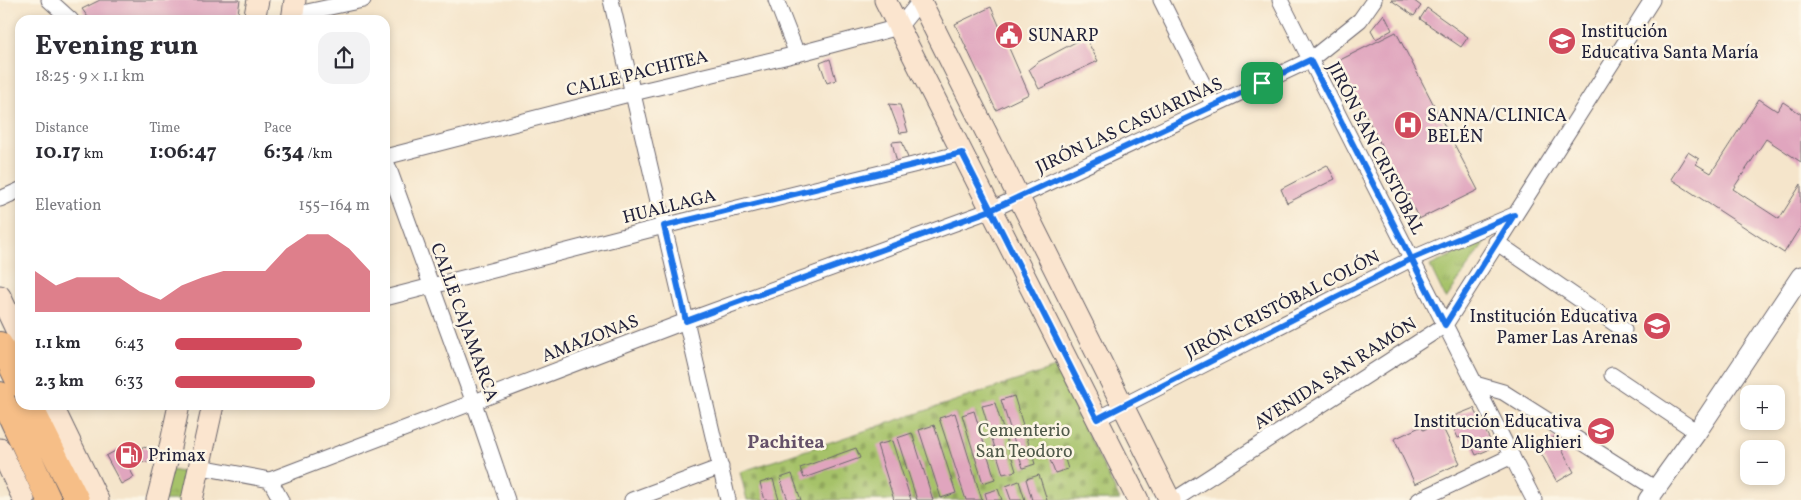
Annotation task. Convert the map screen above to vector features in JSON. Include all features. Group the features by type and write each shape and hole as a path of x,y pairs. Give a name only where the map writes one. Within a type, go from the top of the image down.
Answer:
{"main road":[{"path":"255,15 258,0"},
{"path":"885,0 1138,500"},
{"path":"920,0 1172,500"},
{"path":"0,296 15,328"},
{"path":"0,344 15,375"},
{"path":"0,394 49,500"},
{"path":"32,410 77,500"},
{"path":"54,410 98,500"},
{"path":"157,500 168,461 178,410"},
{"path":"192,500 213,410"},
{"path":"0,449 24,500"}],"street":[{"path":"49,0 66,15"},
{"path":"293,12 363,0"},
{"path":"611,0 728,500"},
{"path":"776,0 797,54"},
{"path":"899,27 920,0"},
{"path":"1161,0 1214,106"},
{"name":"JIRÓN SAN CRISTÓBAL","path":"1280,0 1534,500"},
{"name":"JIRÓN LAS CASUARINAS","path":"991,210 1310,60 1360,20 1374,0"},
{"name":"AVENIDA SAN RAMÓN","path":"1172,500 1445,325 1496,242 1652,0"},
{"name":"CALLE PACHITEA","path":"390,157 633,93 797,54 899,27"},
{"name":"HUALLAGA","path":"390,297 664,226 962,153"},
{"name":"CALLE CAJAMARCA","path":"390,172 508,500"},
{"path":"0,199 15,192"},
{"name":"AMAZONAS","path":"270,480 686,321 991,210"},
{"name":"JIRÓN CRISTÓBAL COLÓN","path":"1097,419 1411,259 1514,215"},
{"path":"1496,242 1624,330"},
{"path":"1475,384 1503,392 1652,494 1697,432 1801,276"},
{"path":"1612,375 1697,432"},
{"path":"1419,500 1512,456"},
{"path":"201,466 270,480 281,500"},
{"path":"632,500 721,467"}],"green space":[{"path":"1488,237 1446,299 1430,266"},
{"name":"Cementerio San Teodoro","path":"1055,368 1120,500 747,500 740,472"},
{"path":"171,470 192,474 185,500 162,500"}],"building":[{"path":"100,0 240,0 238,15 86,15 82,9"},
{"path":"1391,0 1413,0 1421,6 1414,16"},
{"path":"991,7 1029,94 996,110 955,24"},
{"path":"1427,8 1468,37 1461,47 1420,19"},
{"path":"1384,14 1392,30 1376,39 1371,30"},
{"name":"SANNA/CLINICA BELÉN","path":"1396,32 1478,190 1419,219 1338,61"},
{"path":"1085,37 1098,61 1039,89 1029,69 1038,62"},
{"path":"830,59 836,80 827,83 820,63"},
{"path":"1759,99 1777,111 1783,102 1801,114 1801,162 1766,139 1733,189 1779,219 1801,184 1801,226 1784,253 1671,179 1688,152 1699,159 1696,164 1711,173"},
{"path":"889,104 900,105 908,132 900,133"},
{"path":"902,141 910,164 898,167 892,142"},
{"path":"1327,165 1335,179 1287,203 1281,189"},
{"path":"1014,396 1035,464 1023,468 1001,400"},
{"path":"995,403 1016,471 1003,474 982,406"},
{"path":"1474,408 1490,440 1488,450 1476,455 1467,435 1458,438 1449,418"},
{"path":"974,411 995,479 983,483 962,415"},
{"path":"955,413 982,500 966,500 939,418"},
{"path":"1440,422 1460,463 1415,484 1394,439 1422,426 1423,430"},
{"path":"934,425 956,493 941,498 919,430"},
{"path":"912,433 933,500 917,500 897,438"},
{"path":"1555,437 1574,472 1557,482 1537,446"},
{"path":"892,441 911,500 894,500 877,445"},
{"path":"130,443 137,455 127,461 120,449"},
{"path":"142,447 156,449 153,463 140,461"},
{"path":"856,448 860,458 804,478 800,468"},
{"path":"119,449 134,477 121,484 106,456"},
{"path":"1063,453 1068,469 1055,473 1049,457"},
{"path":"792,474 801,500 788,500 780,478"},
{"path":"1039,475 1047,500 1032,500 1026,479"},
{"path":"773,479 779,500 765,500 760,483"},
{"path":"1019,481 1025,500 1011,500 1006,486"},
{"path":"998,489 1002,500 987,500 985,493"}],"place":[{"name":"SUNARP","path":"1009,35"},
{"name":"Institución Educativa Santa María","path":"1562,41"},
{"name":"SANNA/CLINICA BELÉN","path":"1408,125"},
{"name":"Institución Educativa Pamer Las Arenas","path":"1657,326"},
{"name":"Institución Educativa Dante Alighieri","path":"1601,431"},
{"name":"Primax","path":"129,455"}],"district":[{"name":"Pachitea","path":"786,441"}],"route":[{"path":"1262,83 991,210 686,321 664,226 962,153 991,210 1097,419 1411,259 1514,215 1445,325 1411,259 1368,173 1310,60 1262,83"}]}
